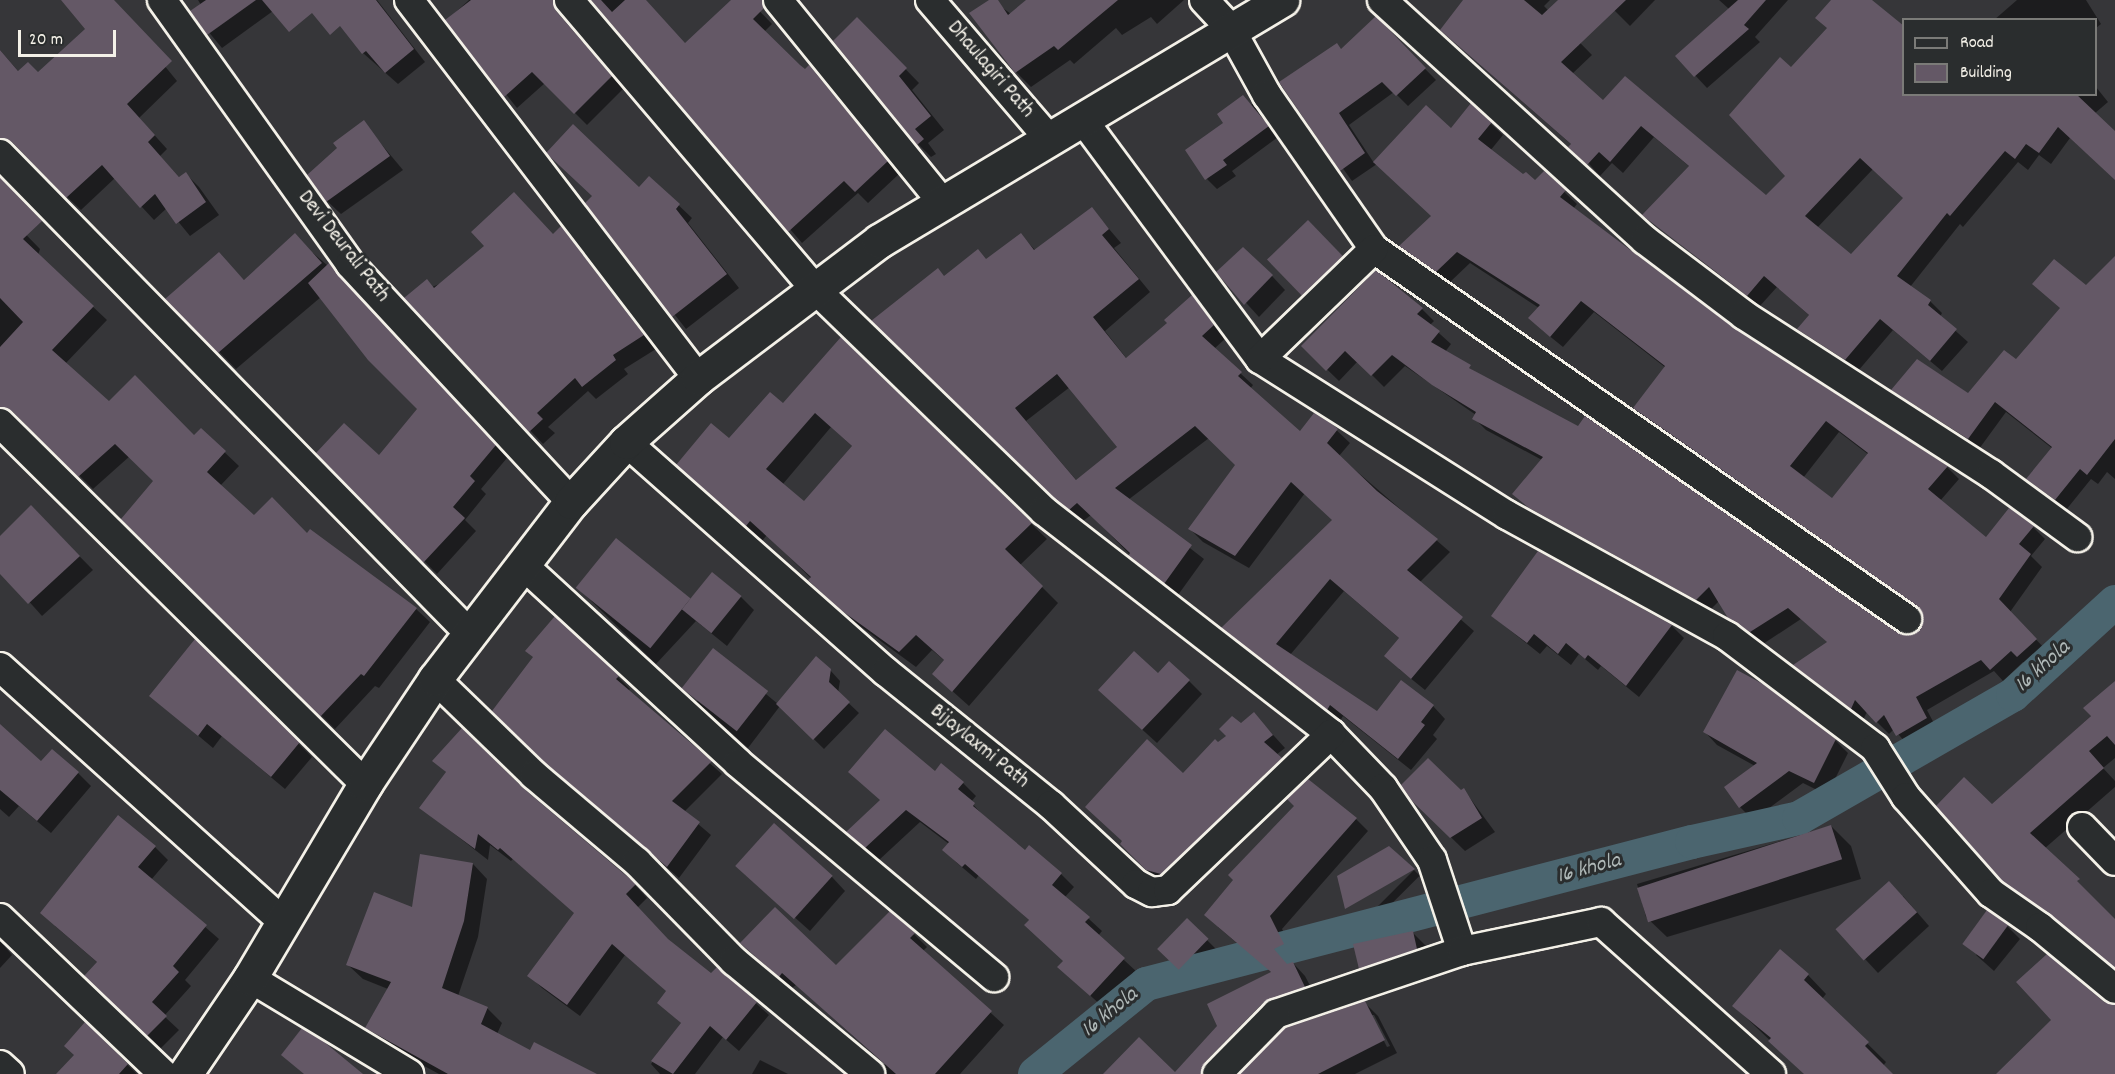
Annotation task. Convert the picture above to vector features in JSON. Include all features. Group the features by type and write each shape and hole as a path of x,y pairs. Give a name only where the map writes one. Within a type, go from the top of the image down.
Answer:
{"street":[{"name":"Devi Deurali Path","path":"162,0 350,264 571,502"},
{"path":"409,0 698,378"},
{"path":"569,0 817,291 1044,511 1331,734 1383,788 1432,860 1462,951"},
{"path":"778,0 943,203"},
{"name":"Dhaulagiri Path","path":"930,0 1050,140"},
{"path":"1204,0 1230,28 1268,95 1374,249 1906,619"},
{"path":"185,1074 250,978 365,784 435,679 468,632 571,502 626,442 698,378 817,291 879,241 1083,120 1230,28 1282,0"},
{"path":"1382,0 1654,246 1744,315 1991,474 2077,537"},
{"path":"1083,120 1260,359 1507,515 1727,636 1875,748 1906,796 1991,893 2040,927 2115,989"},
{"path":"0,154 468,632"},
{"path":"1260,359 1374,249"},
{"path":"0,423 365,784"},
{"name":"Bijaylaxmi Path","path":"626,442 886,672 1051,805 1136,884 1152,892 1168,890 1331,734"},
{"path":"523,565 738,763 994,977"},
{"path":"0,667 282,921"},
{"path":"435,679 534,775 637,862 734,961 870,1074"},
{"path":"2082,827 2115,861"},
{"path":"0,918 163,1074"},
{"path":"1217,1074 1276,1014 1462,951 1601,922 1771,1074"},
{"path":"250,978 409,1074"},
{"path":"0,1065 10,1074"}],"building":[{"path":"61,0 114,0 172,61 127,104 155,135 148,142 179,177 186,172 206,202 176,224 155,194 140,208 102,165 66,198 12,142 0,138 0,50 18,71 28,62 38,72 85,29"},
{"path":"206,0 256,0 207,35 190,11"},
{"path":"262,0 376,0 414,49 385,73 366,51 362,54 340,26 330,35 312,13 289,32"},
{"path":"471,0 553,0 556,11 612,76 574,114 532,72 504,97 445,20"},
{"path":"591,0 601,0 612,12 625,0 646,0 685,43 731,0 762,0 764,8 753,19 800,65 805,69 809,65 888,161 855,192 844,181 788,232"},
{"path":"989,0 998,0 1008,15 1026,0 1118,0 1058,50 1054,46 1015,73 969,13"},
{"path":"1463,0 1524,0 1542,15 1558,0 1626,0 1561,62 1603,100 1625,76 1766,195 1785,176 1729,115 1780,57 1791,67 1827,28 1815,18 1831,0 1872,0 1902,24 1902,96 2078,96 2115,131 2115,180 2058,127 2039,153 2026,144 2015,159 2005,151 1950,216 1947,213 1897,276 1931,300 1928,305 1957,329 1930,361 1880,319 1845,360 1797,329 1809,315 1764,276 1747,296 1642,215 1689,166 1641,126 1610,162 1599,152 1587,165 1568,147 1571,144 1440,30","holes":["1860,158 1903,198 1851,254 1805,216"]},
{"path":"1738,0 1766,0 1744,25 1749,29 1694,77 1675,56"},
{"path":"1376,16 1426,68 1396,96 1382,82 1339,113 1365,153 1340,171 1279,82 1337,43 1341,49"},
{"path":"857,17 907,68 899,76 931,116 915,129 924,139 917,145 833,41"},
{"path":"1243,95 1269,126 1223,160 1227,165 1205,180 1185,150 1223,123 1217,114"},
{"path":"1471,103 1492,122 1478,139 1523,174 1526,172 1535,180 1544,171 1566,190 1560,197 1734,328 1948,466 1928,489 1986,537 2009,508 2034,526 2019,544 2031,554 1999,599 2037,639 2017,657 2011,651 1990,670 1981,660 1916,697 1927,718 1896,736 1884,715 1876,723 1855,700 1851,709 1793,665 1827,642 1788,608 1750,632 1728,618 1709,587 1696,600 1529,508 1512,494 1543,457 1472,419 1476,412 1432,385 1392,355 1371,376 1345,351 1326,371 1301,346 1376,270 1423,308 1417,314 1440,331 1431,342 1471,365 1469,368 1578,426 1585,416 1898,633 1913,634 1921,628 1922,613 1916,605 1633,408 1665,366 1581,301 1550,337 1528,318 1540,305 1457,252 1436,272 1399,246 1431,216 1373,162 1426,105 1451,128","holes":["1826,421 1868,453 1832,498 1790,466"]},
{"path":"364,120 390,156 326,202 307,175 337,148 333,143"},
{"path":"573,124 639,187 649,176 680,204 676,209 727,274 672,317 585,203 592,196 546,153"},
{"path":"0,178 42,221 23,239 94,306 52,350 109,401 135,375 194,435 201,428 226,451 207,472 254,515 272,497 307,533 310,529 417,608 364,676 361,674 320,717 121,519 153,481 115,444 78,477 12,411 0,407 0,347 23,322 0,298"},
{"path":"514,192 553,234 561,226 644,335 613,355 616,360 582,387 575,378 537,413 543,419 529,432 404,298 427,279 434,288 484,246 471,232"},
{"path":"1092,207 1109,229 1102,235 1139,279 1093,317 1126,358 1167,323 1164,320 1192,295 1214,325 1202,336 1242,372 1238,376 1300,431 1314,413 1332,424 1338,429 1327,443 1377,491 1438,539 1407,570 1463,617 1411,679 1384,656 1399,638 1330,579 1276,644 1377,711 1401,680 1434,705 1421,722 1425,725 1398,759 1330,705 1327,710 1221,628 1332,520 1291,482 1235,556 1188,529 1235,465 1195,426 1115,488 1192,545 1164,584 1128,556 1130,553 1077,503 1069,510 1055,499 871,321 938,268 944,276 978,249 986,259 1021,233 1034,250","holes":["1057,374 1117,447 1076,480 1015,408"]},
{"path":"1308,220 1343,256 1302,296 1267,260"},
{"path":"295,233 322,263 218,353 165,299 219,252 244,280"},
{"path":"1243,247 1273,275 1244,305 1216,272"},
{"path":"2115,256 2115,439 2087,475 2080,469 2055,500 2026,479 2052,447 1995,402 1968,439 1891,390 1917,359 1968,393 2004,350 2016,359 2060,308 2032,284 2054,259 2086,285"},
{"path":"329,263 496,445 470,476 475,481 453,507 465,518 423,563 316,453 344,423 379,455 417,409 368,360 308,283"},
{"path":"841,337 1032,523 1005,549 1043,586 952,692 932,674 944,660 916,635 899,652 838,608 808,580 811,577 750,521 746,526 676,465 711,423 729,438 770,392 783,403","holes":["815,413 852,446 804,501 766,469"]},
{"path":"31,505 80,556 28,604 0,574 0,536"},
{"path":"616,538 691,598 650,648 576,588"},
{"path":"1538,551 1672,625 1626,686 1588,655 1585,659 1566,643 1558,654 1534,634 1527,643 1491,616"},
{"path":"712,572 742,596 711,633 682,609"},
{"path":"555,616 619,676 616,679 712,761 672,801 700,822 667,867 545,763 492,711 533,657 525,651"},
{"path":"195,639 300,742 271,777 207,724 198,736 149,696"},
{"path":"713,648 768,691 737,731 682,688"},
{"path":"1134,651 1158,673 1169,661 1190,680 1142,730 1098,690"},
{"path":"816,656 831,669 829,682 850,702 813,740 776,704"},
{"path":"1737,670 1763,684 1836,739 1814,783 1789,771 1739,808 1724,787 1757,763 1703,732"},
{"path":"2115,681 2115,745 2107,736 2089,751 2104,768 2030,833 2080,879 2077,881 2115,919 2115,968 2002,881 1936,806 1964,777 1992,804 2091,716 2083,708"},
{"path":"1254,712 1273,735 1264,742 1282,758 1161,874 1146,870 1120,844 1122,841 1085,807 1147,739 1183,773 1215,739 1218,742 1226,736 1219,729 1232,716 1241,723"},
{"path":"0,724 41,761 52,749 79,772 37,821 0,790"},
{"path":"462,728 523,788 636,884 626,894 668,939 711,973 717,967 757,1002 726,1040 710,1026 673,1074 651,1061 681,1023 657,1003 666,991 612,944 567,1005 527,976 574,913 500,848 498,850 478,834 475,849 419,808 446,772 432,761"},
{"path":"885,729 935,771 941,763 964,782 958,789 975,803 973,806 1025,850 1029,845 1062,873 1052,885 1090,917 1085,922 1125,958 1090,996 1057,967 1063,961 1024,925 1029,920 965,864 962,867 942,850 949,842 906,810 865,848 846,832 880,800 848,772"},
{"path":"1428,758 1461,790 1464,788 1482,818 1450,838 1413,802 1401,785"},
{"path":"1308,779 1357,818 1270,916 1284,944 1274,949 1287,964 1293,962 1305,987 1264,1002 1205,1062 1201,1074 1103,1074 1139,1037 1175,1072 1217,1026 1207,1004 1271,972 1204,915 1233,880 1228,875 1294,806 1287,799"},
{"path":"118,815 156,846 138,867 207,925 173,966 179,972 152,1002 167,1016 147,1036 84,976 97,962 40,913"},
{"path":"774,823 833,876 794,919 735,866"},
{"path":"1831,825 1842,859 1648,922 1637,888"},
{"path":"1389,846 1415,869 1345,909 1337,876"},
{"path":"420,854 473,863 464,921 442,988 488,1007 481,1024 530,1050 534,1042 597,1074 448,1074 365,1028 391,982 346,965 374,892 412,907"},
{"path":"1889,881 1917,912 1864,960 1835,929"},
{"path":"775,907 836,965 890,911 915,933 910,938 992,1011 935,1074 896,1074 782,973 779,977 740,943"},
{"path":"1987,910 2008,925 1983,959 1962,944"},
{"path":"1187,918 1209,939 1179,970 1157,949"},
{"path":"1413,931 1417,949 1359,969 1353,944"},
{"path":"1780,949 1809,974 1804,980 1869,1042 1865,1046 1893,1074 1804,1074 1768,1041 1771,1038 1732,1006"},
{"path":"2047,954 2104,1002 2115,1005 2115,1074 1996,1074 2051,1020 2016,982"},
{"path":"1365,1001 1385,1040 1318,1074 1240,1074 1285,1028"},
{"path":"85,1022 128,1064 119,1074 56,1074 74,1055 64,1046"},
{"path":"302,1028 323,1041 363,1074 304,1074 281,1055"}],"waterway":[{"name":"16 khola","path":"1035,1074 1146,984 1692,842 1799,818 2013,695 2115,602"}]}
